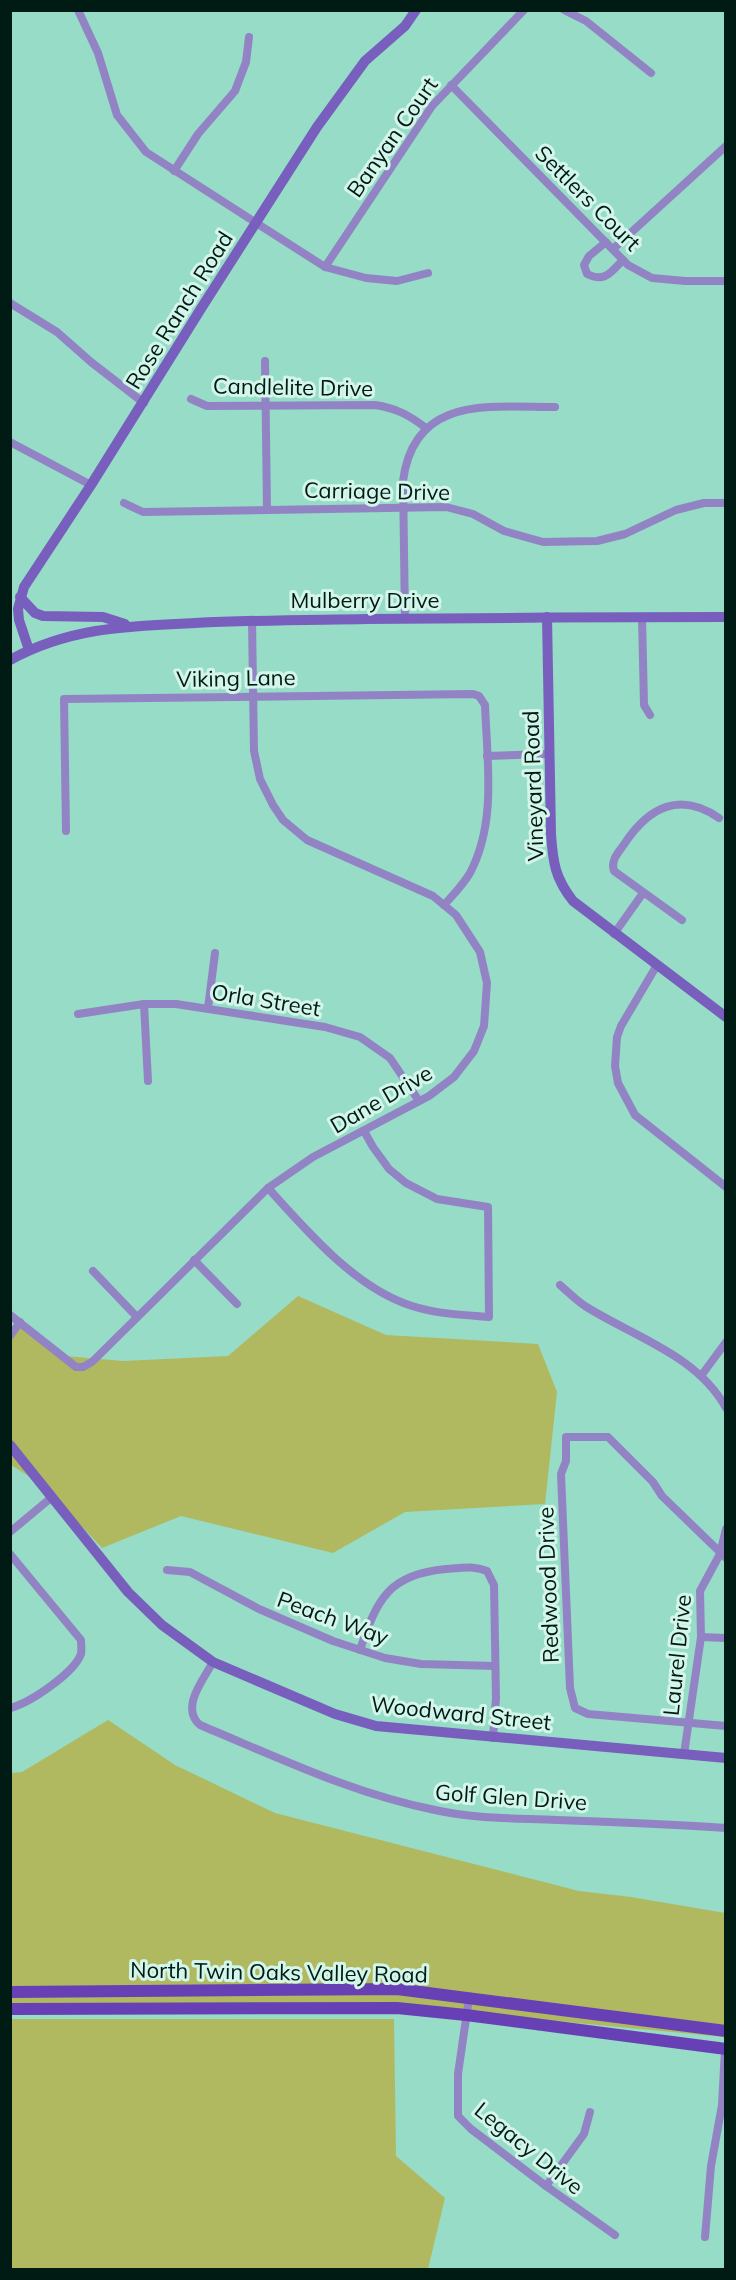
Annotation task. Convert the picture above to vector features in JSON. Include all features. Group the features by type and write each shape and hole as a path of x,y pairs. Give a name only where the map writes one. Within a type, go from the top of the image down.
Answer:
{"main road":[{"name":"North Twin Oaks Valley Road","path":"14,1994 397,1989 726,2031"},
{"name":"North Twin Oaks Valley Road","path":"10,2009 397,2008 725,2049"}],"street":[{"path":"78,10 98,53 117,115 146,152 325,267 366,278 397,281 428,273"},
{"name":"Rose Ranch Road","path":"20,597 24,587 91,486 316,127 365,61 405,26 416,10"},
{"name":"Banyan Court","path":"325,267 432,106 524,10"},
{"path":"564,10 586,21 651,73"},
{"path":"174,171 198,134 235,90 246,62 249,37"},
{"name":"Settlers Court","path":"451,85 623,260 652,278 726,281"},
{"path":"613,249 726,146"},
{"path":"606,243 589,256 584,265 587,274 596,279 605,277 623,260"},
{"path":"10,303 57,332 91,362 144,402"},
{"path":"265,362 267,508"},
{"name":"Candlelite Drive","path":"191,399 207,406 375,405 394,408 406,413 426,428"},
{"path":"405,619 403,481 405,463 413,446 426,428 455,411 478,407 555,407"},
{"path":"10,442 91,486"},
{"name":"Carriage Drive","path":"124,503 143,512 267,508 446,507 473,514 504,531 543,542 597,541 625,534 676,510 704,503 726,503"},
{"path":"20,597 35,613 43,616 103,618 131,626"},
{"path":"20,597 19,620 29,650"},
{"name":"Mulberry Drive","path":"10,660 64,637 96,629 131,626 252,620 726,616"},
{"name":"Vineyard Road","path":"548,617 551,834 556,875 573,901 726,1017"},
{"path":"642,617 644,705 650,715"},
{"name":"Dane Drive","path":"20,1322 76,1367 92,1362 268,1188 313,1157 418,1101 454,1077 474,1051 484,1026 488,983 480,952 456,915 433,896 307,840 284,820 260,779 254,751 252,620"},
{"name":"Viking Lane","path":"66,831 64,699 473,694 479,696 485,705 488,814 483,841 469,874 444,905"},
{"path":"487,756 549,754"},
{"path":"682,920 614,871 614,859 638,824 659,808 687,804 706,809 719,818"},
{"path":"614,934 643,893"},
{"path":"208,1008 215,954"},
{"path":"657,964 617,1037 615,1066 618,1083 635,1115 726,1187"},
{"path":"144,1004 148,1081"},
{"name":"Orla Street","path":"78,1014 144,1004 176,1004 325,1027 360,1037 390,1058 418,1101"},
{"path":"268,1188 314,1239 385,1295 412,1306 449,1315 489,1317 488,1207 437,1199 406,1183 388,1169 364,1131"},
{"path":"194,1260 237,1304"},
{"path":"93,1271 136,1317"},
{"path":"560,1285 583,1305 690,1365 712,1385 726,1408"},
{"path":"10,1315 20,1322 10,1336"},
{"path":"701,1376 726,1342"},
{"name":"Redwood Drive","path":"688,1723 588,1714 575,1708 570,1688 561,1474 566,1461 566,1437 608,1437 723,1556"},
{"name":"Woodward Street","path":"10,1445 128,1592 162,1625 213,1662 335,1714 376,1726 726,1758"},
{"path":"10,1532 52,1497"},
{"name":"Laurel Drive","path":"684,1754 701,1637 700,1591 723,1556 726,1529"},
{"path":"10,1554 81,1640 82,1651 77,1661 39,1696 10,1708"},
{"path":"360,1650 369,1622 385,1594 399,1582 425,1571 477,1567 487,1571 494,1585 496,1698 493,1738"},
{"name":"Peach Way","path":"167,1570 190,1572 259,1609 333,1641 385,1658 421,1664 495,1666"},
{"path":"701,1637 726,1638"},
{"name":"Golf Glen Drive","path":"213,1662 193,1700 191,1711 200,1725 340,1783 389,1800 477,1817 658,1823 726,1828"},
{"path":"688,1723 726,1726"},
{"name":"Legacy Drive","path":"469,1998 458,2074 458,2116 471,2129 546,2186 615,2235"},
{"path":"705,2237 711,2166 722,2105 725,2049"},
{"path":"546,2186 584,2134 590,2112"}],"green space":[{"path":"298,1296 386,1335 538,1344 557,1392 545,1504 405,1512 333,1553 181,1516 102,1548 43,1485 11,1465 11,1336 20,1323 65,1356 123,1361 228,1356"},
{"path":"108,1720 175,1765 275,1813 579,1891 631,1897 725,1913 725,2037 396,2006 11,2015 11,1773 22,1772"},
{"path":"11,2019 394,2019 396,2156 445,2198 428,2269 11,2269"}]}
